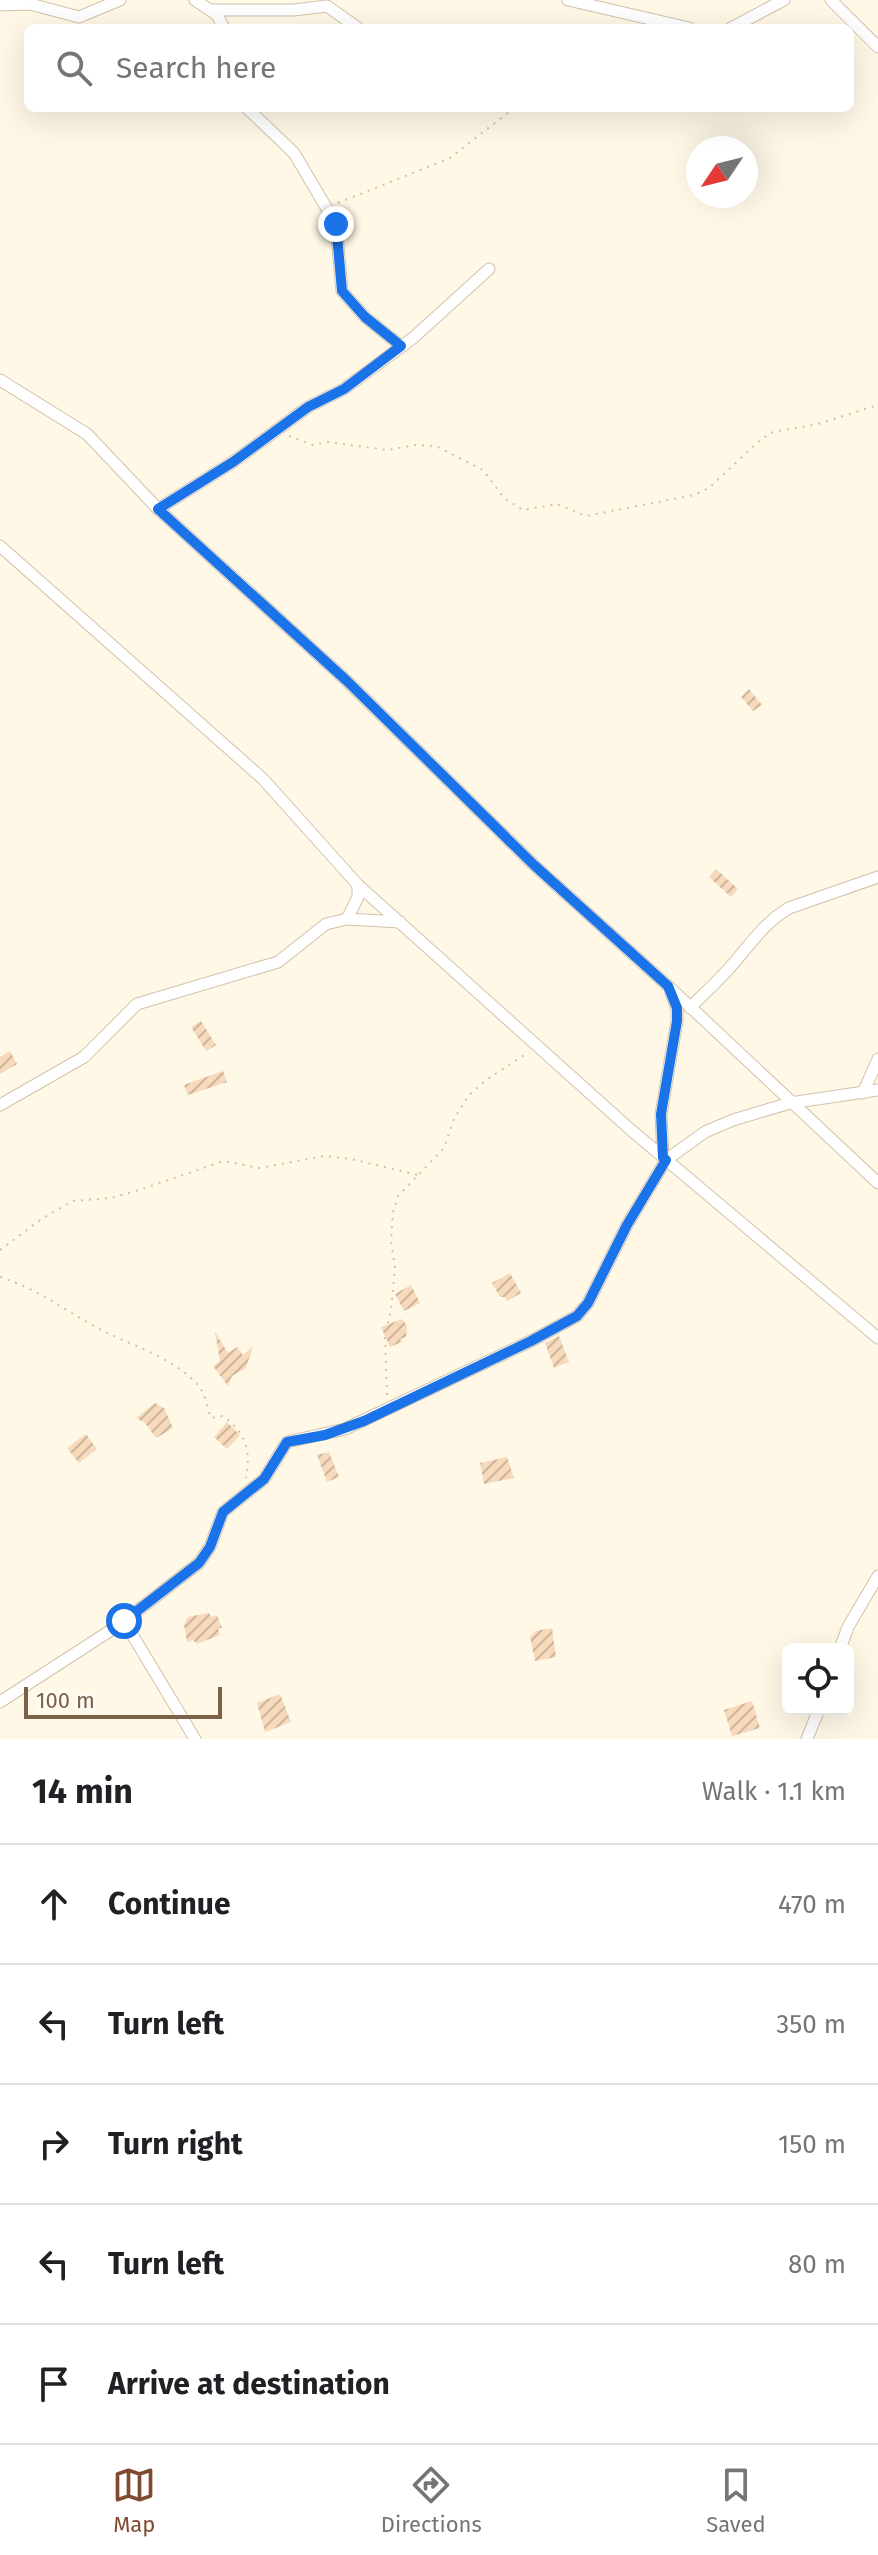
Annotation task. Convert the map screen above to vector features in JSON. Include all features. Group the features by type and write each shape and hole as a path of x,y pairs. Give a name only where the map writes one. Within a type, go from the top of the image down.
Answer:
{"street":[{"path":"0,5 30,4 79,17 120,0"},
{"path":"195,0 210,10 221,24"},
{"path":"568,0 672,24"},
{"path":"739,24 784,0"},
{"path":"831,0 878,47"},
{"path":"210,10 294,10 327,6 352,24"},
{"path":"251,112 294,153 325,207 338,233 336,249 342,291 365,317 401,346"},
{"path":"158,509 233,462 308,407 344,389 401,346 489,269"},
{"path":"0,380 87,434 158,509 347,681 534,865 878,1183"},
{"path":"0,546 263,779 358,885 664,1159 878,1338"},
{"path":"690,1008 723,976 760,930 779,914 878,877"},
{"path":"347,919 358,897 358,885"},
{"path":"0,1105 84,1057 137,1004 278,962 326,924 347,919 400,922"},
{"path":"664,1159 661,1114 677,1021 677,1008 668,986"},
{"path":"863,1093 878,1059"},
{"path":"0,1702 124,1621 199,1563 210,1547 223,1512 264,1479 287,1442 345,1429 577,1316 588,1303 664,1159 717,1126 790,1103 878,1090"},
{"path":"842,1643 848,1627 878,1576"},
{"path":"124,1621 195,1739"},
{"path":"807,1739 817,1715"}],"path":[{"path":"325,207 356,198 380,185 450,158 509,112"},
{"path":"277,429 297,441 313,445 328,442 387,450 416,445 436,446 483,470 513,507 523,510 557,504 586,516 694,495 709,488 760,440 773,432 818,424 878,405"},
{"path":"388,1408 385,1336 395,1268 391,1241 393,1212 398,1196 444,1148 454,1119 468,1096 537,1046"},
{"path":"0,1250 43,1218 73,1201 111,1198 224,1161 259,1168 309,1161 317,1157 338,1157 418,1175"},
{"path":"0,1277 43,1293 92,1325 173,1363 190,1376 201,1388 211,1418 223,1416 237,1427 246,1441 249,1462 242,1499"}],"building":[{"path":"749,689 762,705 753,711 741,697"},
{"path":"716,869 738,889 731,897 709,877"},
{"path":"201,1021 216,1045 206,1051 191,1027"},
{"path":"10,1051 17,1064 0,1074 0,1057"},
{"path":"223,1071 227,1082 188,1095 184,1085"},
{"path":"510,1273 521,1293 507,1301 505,1297 500,1297 492,1283"},
{"path":"411,1285 420,1303 404,1311 395,1294"},
{"path":"402,1319 407,1326 406,1337 390,1347 381,1327"},
{"path":"215,1332 228,1353 237,1347 243,1355 253,1346 246,1368 232,1376 228,1386 213,1366 220,1361"},
{"path":"559,1336 569,1362 554,1368 545,1343"},
{"path":"155,1403 164,1408 173,1428 156,1438 145,1423 136,1418"},
{"path":"227,1422 240,1435 227,1449 214,1437"},
{"path":"86,1434 97,1449 79,1463 67,1448"},
{"path":"329,1452 339,1477 327,1482 317,1455"},
{"path":"507,1457 514,1478 484,1484 480,1463"},
{"path":"209,1613 211,1617 217,1615 222,1628 218,1628 220,1635 197,1644 193,1640 187,1642 184,1624 188,1617"},
{"path":"552,1628 556,1657 535,1661 530,1637 536,1631"},
{"path":"280,1694 291,1722 265,1732 257,1703"},
{"path":"752,1701 760,1728 732,1736 724,1710"}],"route":[{"path":"124,1621 199,1563 210,1547 223,1512 253,1491 264,1479 287,1442 325,1435 364,1421 577,1316 588,1303 627,1225 666,1160 663,1158 660,1125 677,1021 677,1008 668,986 534,865 347,681 158,509 233,462 308,407 344,389 401,346 380,331 342,291 336,224"}]}
